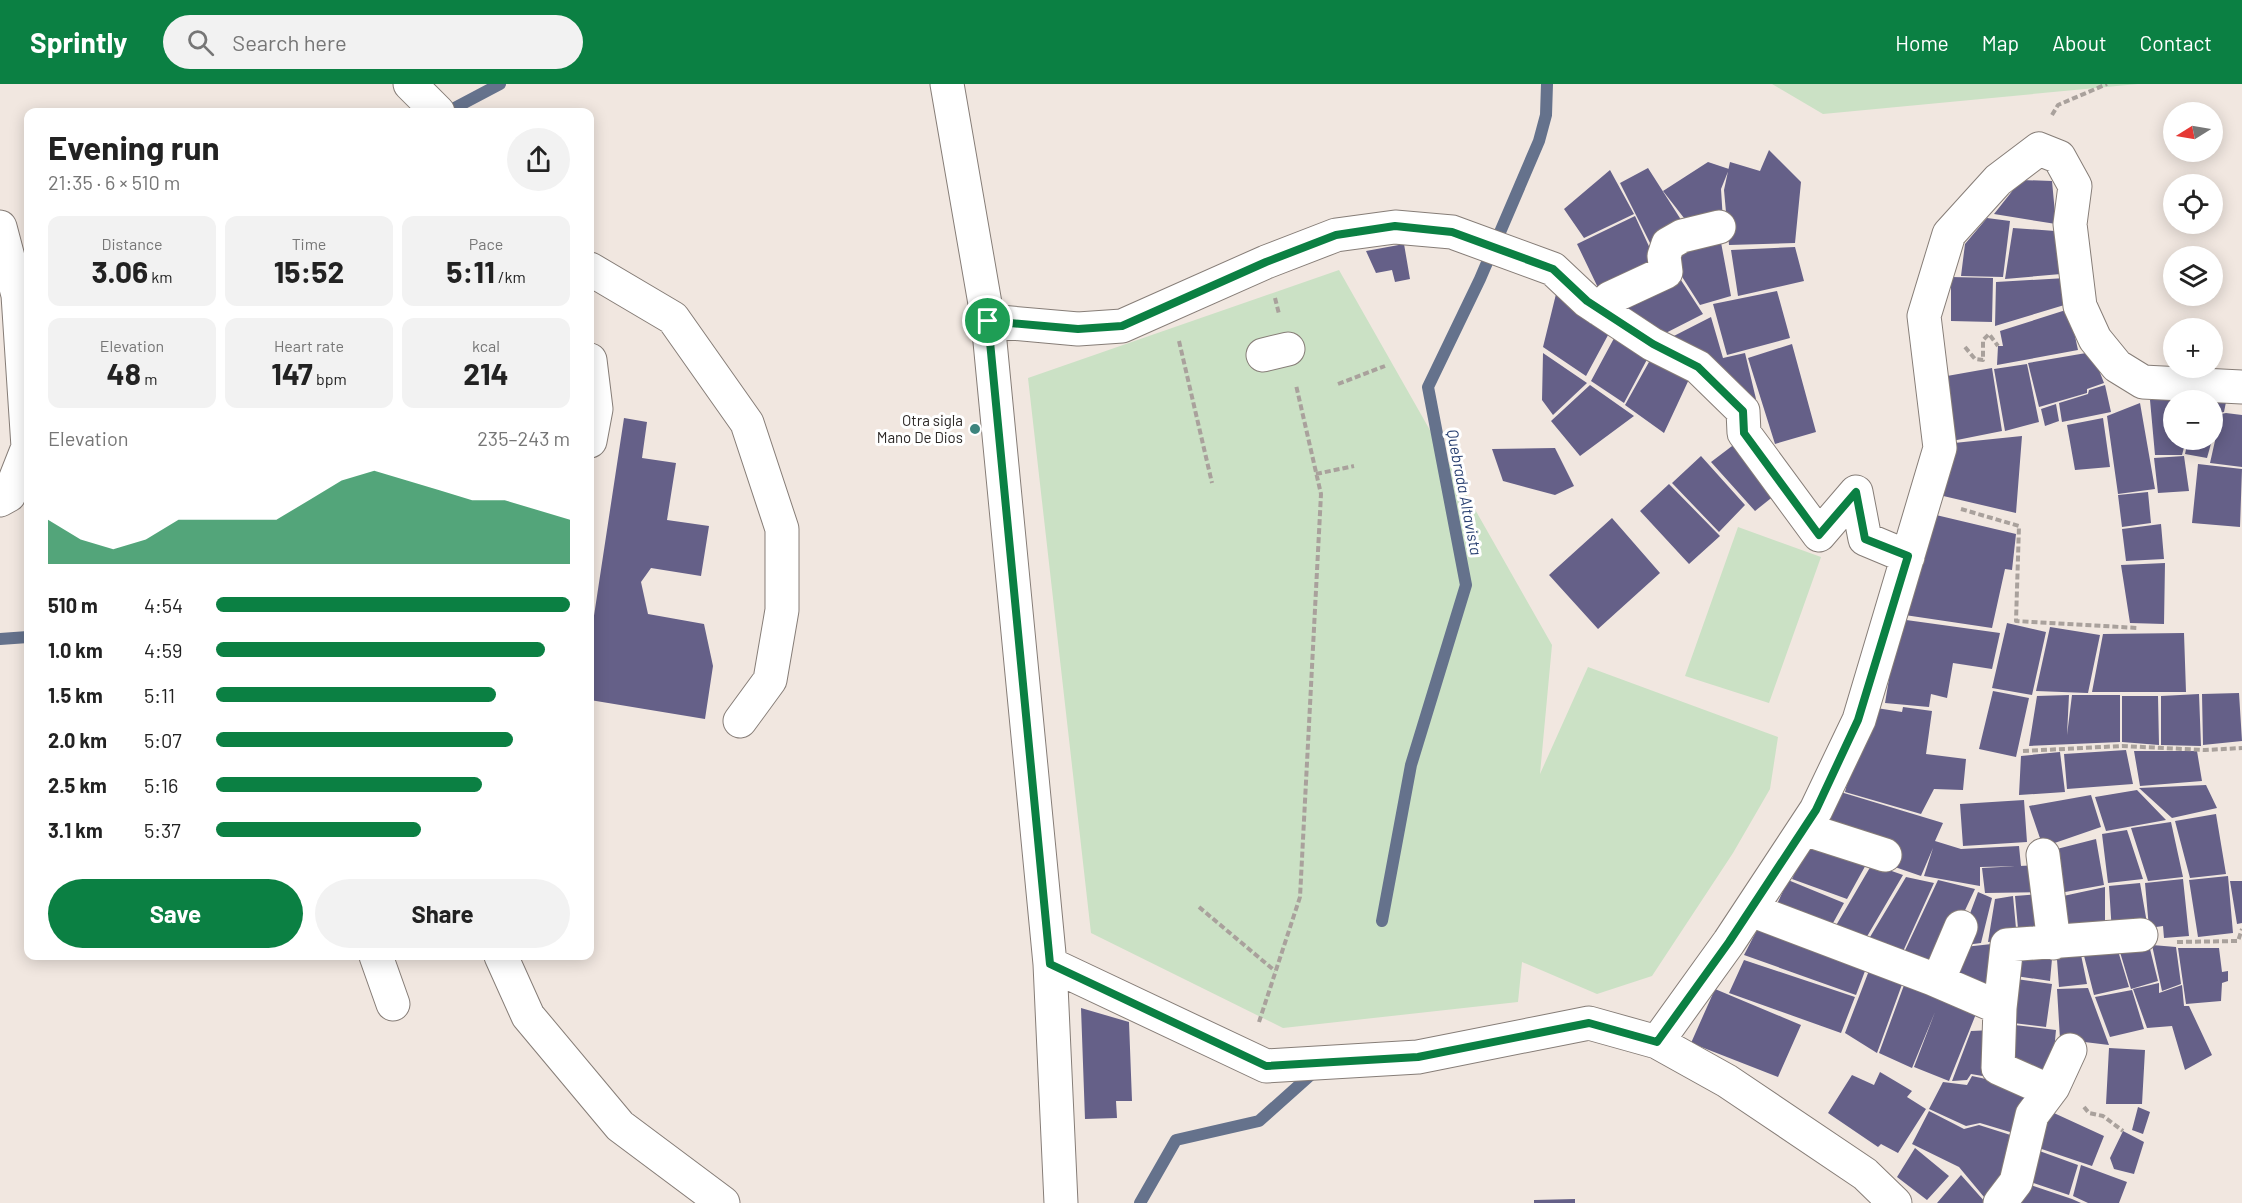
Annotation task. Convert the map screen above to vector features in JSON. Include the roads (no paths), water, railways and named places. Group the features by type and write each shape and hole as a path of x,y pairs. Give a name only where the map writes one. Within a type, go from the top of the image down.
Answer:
{"street":[{"path":"410,84 434,108"},
{"path":"947,84 988,321 1050,964 1061,1203"},
{"path":"1657,1042 1751,910 1816,810 1858,720 1940,448 1924,316 1949,234 1998,180 2039,149 2058,157 2075,186 2070,224 2080,306 2095,339 2117,366 2143,382 2242,387"},
{"path":"988,321 1078,329 1122,326 1266,262 1336,235 1395,226 1452,232 1518,254 1553,269 1599,309 1653,344 1698,367 1743,411 1744,433 1819,535 1856,492 1865,539 1908,556"},
{"path":"0,227 18,295 24,386"},
{"path":"1599,309 1610,298 1666,272 1664,256 1668,244 1682,236 1719,227"},
{"path":"594,271 672,318 747,423 782,529 782,610 770,680 740,721"},
{"path":"594,393 596,409 594,420"},
{"path":"0,500 9,495 24,457"},
{"path":"1804,829 1886,855"},
{"path":"2043,855 2054,943"},
{"path":"1751,910 1938,981 2000,1008"},
{"path":"1938,981 1961,927"},
{"path":"2051,1089 1998,1068 2000,1008 2007,945 2141,935"},
{"path":"377,960 393,1004"},
{"path":"503,960 528,1016 620,1126 723,1203"},
{"path":"1050,964 1266,1066 1418,1057 1589,1023 1657,1042 1727,1081 1865,1174 1895,1203"},
{"path":"2000,1203 2016,1182 2032,1115 2051,1089 2070,1050"}],"waterway":[{"path":"455,108 500,84"},
{"name":"Quebrada Altavista","path":"1382,921 1411,765 1466,585 1428,387 1480,279 1539,141 1546,115 1547,84"},
{"path":"0,639 24,637"},
{"name":"Quebrada Altavista","path":"1140,1203 1176,1140 1259,1121 1315,1071"}],"place":[{"name":"Otra sigla Mano De Dios","path":"975,429"}]}
